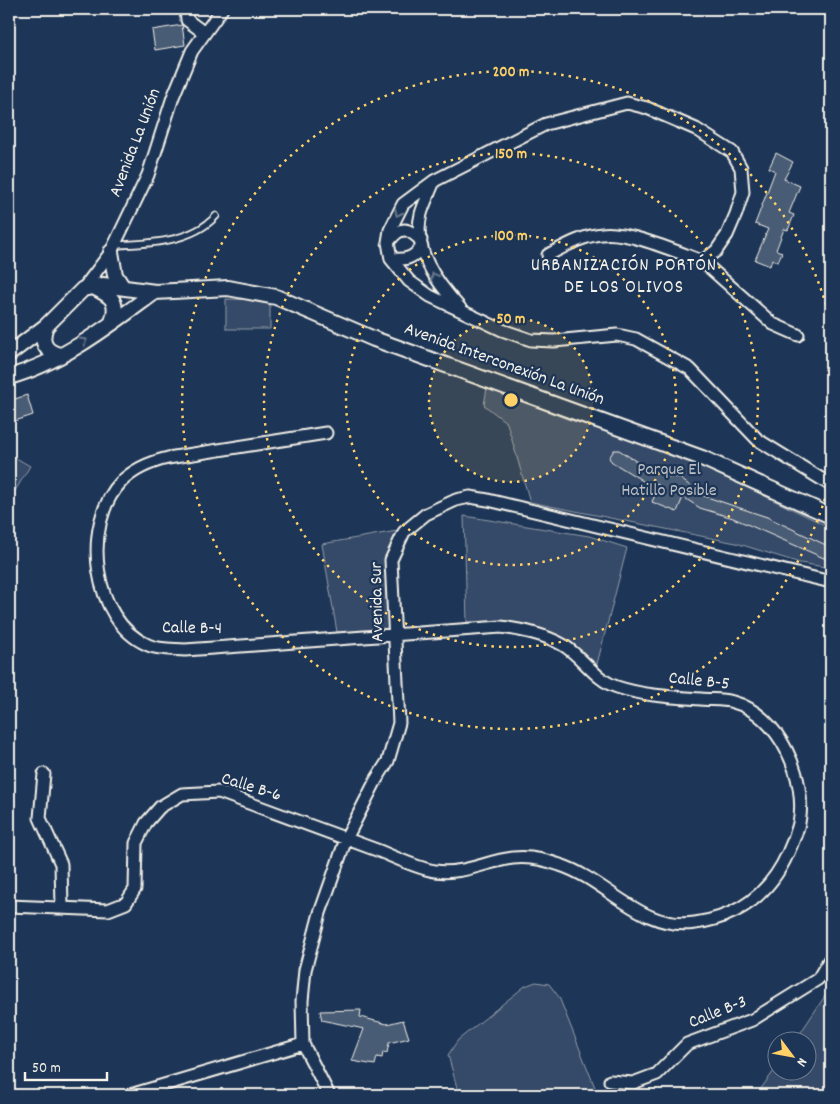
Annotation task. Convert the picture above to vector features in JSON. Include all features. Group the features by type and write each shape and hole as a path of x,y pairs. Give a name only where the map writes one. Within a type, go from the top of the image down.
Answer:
{"street":[{"path":"186,9 187,20 203,32"},
{"name":"Avenida La Unión","path":"9,355 46,326 87,288 113,248 148,174 182,75 203,32 222,9"},
{"path":"702,261 716,251 727,235 743,192 741,168 732,152 696,129 647,108 627,103 546,124 434,182 403,204 390,230 388,242 391,259 409,281 430,296 465,314 531,340 554,341 617,335 636,339 690,369 758,440 831,485"},
{"path":"434,182 420,216 421,244 425,259 439,286 465,314"},
{"path":"388,242 397,231 405,229 411,231 421,244"},
{"path":"548,255 577,240 602,234 620,234 702,261 773,324 798,335"},
{"path":"391,259 406,260 414,257 421,244"},
{"path":"113,248 115,275 122,286"},
{"path":"87,288 122,286 155,292"},
{"path":"87,288 109,296 114,302 115,313 112,322"},
{"name":"Avenida Interconexión La Unión","path":"155,292 228,288 276,297 374,338 702,458 831,516"},
{"path":"9,377 36,368 61,355 155,292"},
{"path":"46,326 42,339 44,346 54,354 61,355"},
{"path":"9,355 36,368"},
{"name":"Calle B-4","path":"326,433 168,458 152,462 134,473 121,482 111,496 103,513 96,548 100,583 117,618 129,633 148,645 165,649 185,650 395,636"},
{"name":"Avenida Sur","path":"329,1095 304,1044 302,1001 310,945 346,839 376,780 388,762 399,723 400,704 391,560 404,532 426,514 456,500 470,497 831,582"},
{"name":"Calle B-5","path":"346,839 434,871 474,870 514,858 534,858 562,865 582,875 642,913 660,921 693,924 721,916 745,906 766,890 782,865 800,821 794,764 782,741 763,717 734,702 664,696 615,687 592,671 564,645 523,631 501,627 395,636"},
{"path":"44,774 40,818 61,864 62,907"},
{"name":"Calle B-6","path":"9,906 108,910 126,904 135,889 136,843 146,823 160,807 182,794 219,792 346,839"},
{"name":"Calle B-3","path":"610,1081 633,1083 657,1074 687,1044 752,1020 818,979 831,957"},
{"path":"130,1095 304,1044"}],"lane":[{"path":"113,248 180,237 206,226 216,216"}],"green space":[{"path":"226,299 270,300 270,329 226,329"},
{"name":"Parque El Hatillo Posible","path":"487,388 567,419 678,454 831,528 831,568 800,563 736,543 530,502 507,423 484,405"},
{"path":"9,454 30,466 9,501"},
{"path":"464,516 589,536 627,548 597,664 567,639 526,624 467,622"},
{"path":"397,531 387,560 390,631 337,632 322,544"},
{"path":"536,982 549,984 559,997 598,1095 459,1095 448,1055 458,1040 525,986"},
{"path":"831,987 831,1095 756,1095 768,1079 768,1082 818,1082 818,1032 801,1032"}],"building":[{"path":"182,25 185,45 155,50 152,30"},
{"path":"776,153 793,162 784,179 800,186 789,213 794,215 788,230 784,229 776,250 782,252 778,262 772,259 770,266 755,260 768,229 755,224 775,171 769,168"},
{"path":"27,395 33,415 9,423 9,401"},
{"path":"614,450 619,450 648,469 670,477 678,477 704,496 767,517 830,547 831,553 826,559 733,518 700,508 683,497 677,512 652,502 659,485 643,481 612,462 609,458"},
{"path":"361,1010 360,1017 387,1024 403,1020 409,1038 389,1043 387,1053 383,1052 382,1058 377,1057 375,1065 352,1061 364,1029 322,1020 320,1011"}],"district":[{"name":"URBANIZACIÓN PORTÓN DE LOS OLIVOS","path":"624,277"}]}
